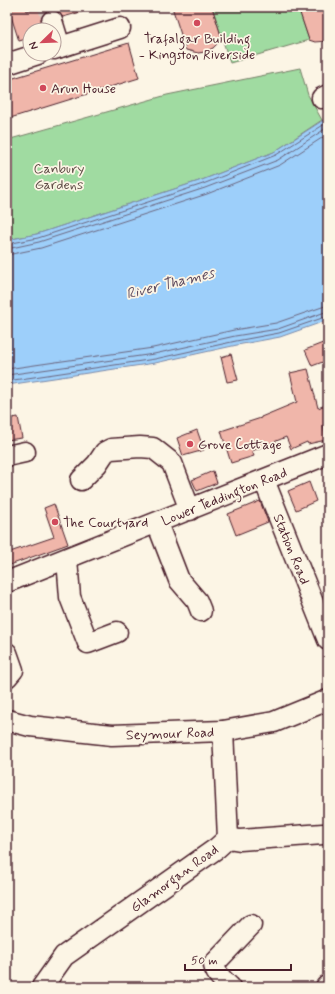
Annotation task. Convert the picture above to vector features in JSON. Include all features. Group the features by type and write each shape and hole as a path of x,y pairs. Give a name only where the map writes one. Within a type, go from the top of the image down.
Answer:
{"street":[{"path":"62,46 120,28"},
{"path":"7,64 22,59"},
{"path":"81,480 96,464 104,452 112,449 140,447 153,448 172,463 190,510"},
{"name":"Lower Teddington Road","path":"7,582 328,454"},
{"name":"Station Road","path":"264,480 328,640"},
{"path":"158,523 178,580 197,601 201,611"},
{"path":"67,559 70,598 88,643 117,632"},
{"path":"7,653 13,670 7,678"},
{"name":"Seymour Road","path":"7,720 30,726 112,735 222,731 274,722 328,700"},
{"name":"Glamorgan Road","path":"42,987 64,956 217,848 228,838 222,731"},
{"path":"228,838 240,840 323,834"},
{"path":"230,987 214,968 214,964 251,925"}],"green space":[{"path":"212,7 298,7 309,40 230,63"},
{"name":"Canbury Gardens","path":"300,68 308,95 322,120 274,152 202,180 37,234 7,240 7,140 167,95"}],"water":[{"name":"River Thames","path":"328,117 328,320 280,337 155,363 7,385 7,240 37,234 202,180 274,152"}],"building":[{"path":"8,7 26,7 27,11 41,7 87,7 88,10 63,17 55,10 48,10 41,18 42,22 22,22 22,40 19,41"},
{"name":"Trafalgar Building - Kingston Riverside","path":"172,7 212,7 222,39 213,48 205,52 198,53 186,50"},
{"path":"298,7 328,7 328,41 315,42 309,40"},
{"path":"129,43 139,78 7,119 7,80"},
{"path":"328,341 328,360 312,366 305,350"},
{"path":"231,354 238,380 227,382 221,357"},
{"path":"308,369 318,408 328,404 328,424 323,426 326,440 308,444 307,442 291,449 286,437 252,451 254,456 231,463 221,431 261,418 297,402 290,373"},
{"path":"18,417 22,438 7,440 7,419"},
{"name":"Grove Cottage","path":"197,430 204,450 183,456 177,438"},
{"path":"213,471 217,483 197,491 192,480"},
{"path":"309,482 316,501 296,510 288,491"},
{"path":"260,501 268,522 236,535 228,514"},
{"name":"The Courtyard","path":"54,504 68,544 7,566 7,553 54,537 44,508"}],"tunnel":[{"path":"48,7 52,21"}],"place":[{"name":"Trafalgar Building - Kingston Riverside","path":"197,23"},
{"name":"Arun House","path":"43,88"},
{"name":"Grove Cottage","path":"190,444"},
{"name":"The Courtyard","path":"55,522"}]}
